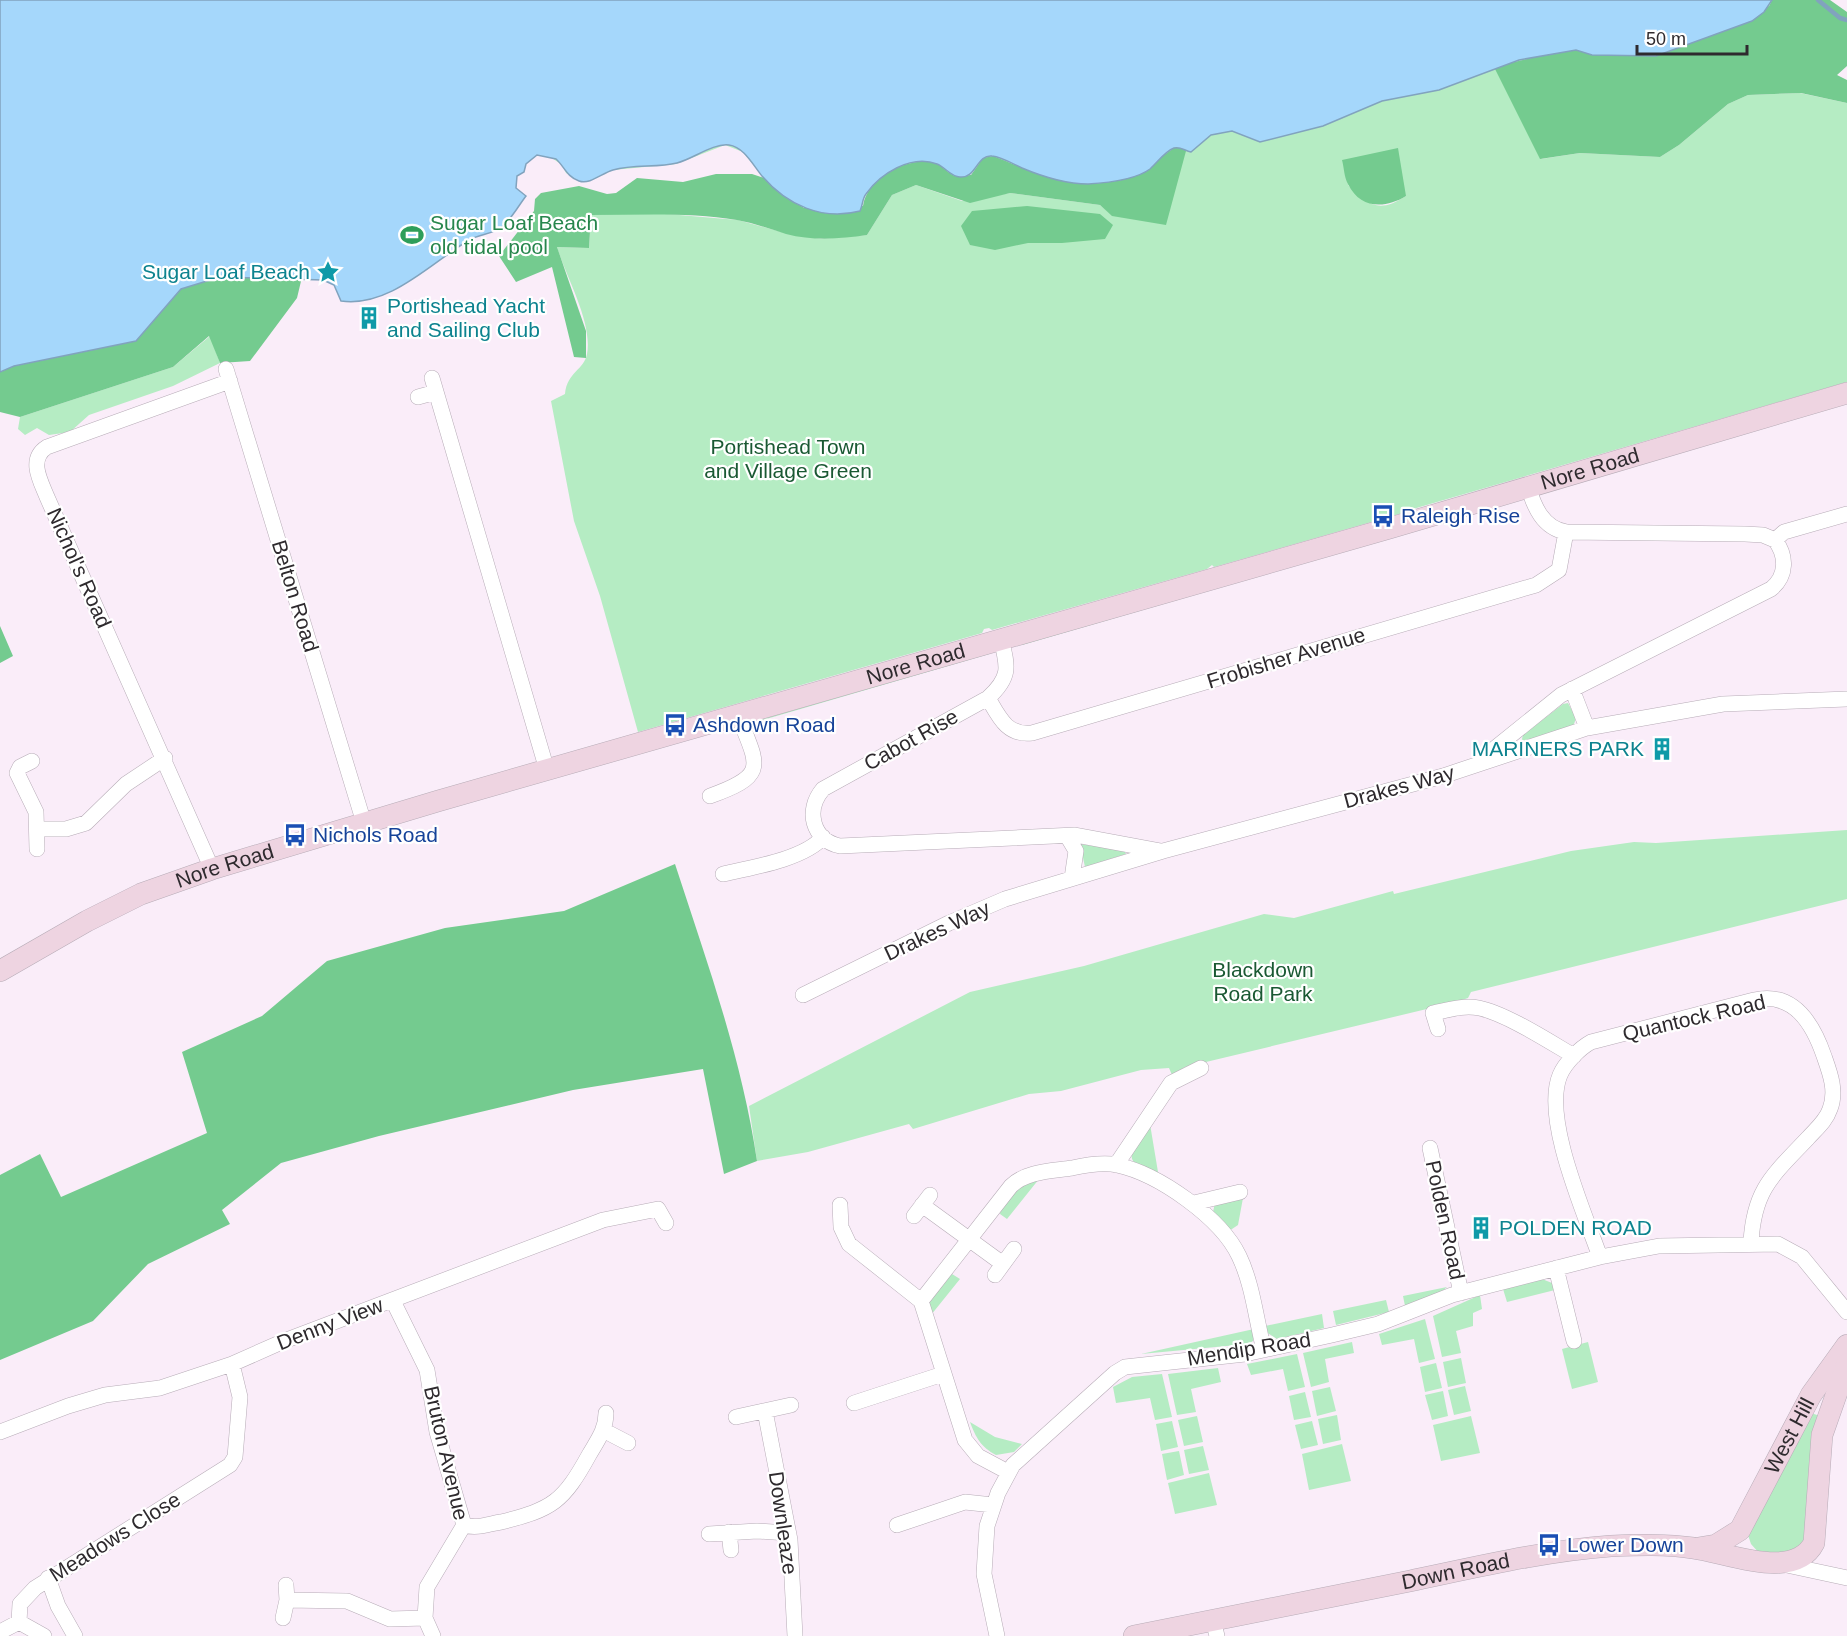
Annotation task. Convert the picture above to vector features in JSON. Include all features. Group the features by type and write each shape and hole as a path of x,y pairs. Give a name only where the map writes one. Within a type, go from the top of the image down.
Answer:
{"street":[{"name":"Nichol's Road","path":"212,869 165,758 47,497 37,472 36,460 40,451 46,447 228,375"},
{"name":"Belton Road","path":"228,375 364,823"},
{"path":"418,397 434,385 547,770"},
{"name":"Nore Road","path":"0,972 87,921 141,894 212,869 1847,393"},
{"path":"1469,767 1500,746 1556,698 1771,590 1780,580 1784,566 1782,551 1775,540 1763,535 1554,530 1534,505 1528,486"},
{"path":"1775,540 1784,532 1847,514"},
{"name":"Frobisher Avenue","path":"988,698 1007,728 1017,733 1032,733 1536,585 1559,570 1566,532"},
{"name":"Cabot Rise","path":"823,837 815,827 813,816 814,803 823,789 988,698 1001,685 1006,675 1001,639"},
{"path":"1572,689 1587,728"},
{"name":"Drakes Way","path":"804,995 966,915 1072,878 1469,767 1587,728 1723,704 1847,699"},
{"path":"710,796 743,783 754,769 753,756 738,715"},
{"path":"37,829 66,829 86,823 126,784 165,758"},
{"path":"32,761 20,767 17,773 36,812 37,849"},
{"path":"723,874 744,876 805,850 823,837 840,846 1067,836 1076,851 1072,878"},
{"name":"Drakes Way","path":"1067,836 1084,836 1163,851"},
{"path":"849,972 856,987"},
{"name":"Quantock Road","path":"1600,1257 1563,1150 1558,1124 1559,1078 1574,1056 1591,1042 1758,999 1778,1000 1803,1014 1815,1030 1832,1078 1832,1106 1826,1119 1780,1167 1757,1200 1751,1242"},
{"path":"1438,1029 1432,1013 1458,1008 1479,1008 1513,1023 1574,1056"},
{"path":"1116,1165 1171,1083 1201,1068"},
{"name":"Polden Road","path":"1429,1148 1461,1293"},
{"path":"921,1301 1011,1186 1021,1179 1076,1167 1116,1165 1140,1173 1194,1203 1219,1228 1239,1254 1264,1350"},
{"path":"1194,1203 1240,1192"},
{"name":"Denny View","path":"0,1432 68,1406 105,1395 160,1388 232,1364 284,1341 584,1226 658,1205 666,1223"},
{"path":"840,1205 842,1232 849,1245 921,1301 969,1447 986,1462 1008,1472"},
{"path":"922,1206 970,1240 999,1269 1014,1249"},
{"name":"Mendip Road","path":"998,1636 984,1574 986,1534 993,1505 1008,1472 1098,1388 1125,1367 1264,1350 1378,1324 1461,1293 1600,1257 1651,1247 1751,1242 1778,1244 1798,1253 1847,1312"},
{"path":"1556,1268 1574,1341"},
{"name":"Bruton Avenue","path":"393,1301 427,1370 437,1432 464,1525 429,1582 425,1596 425,1618 433,1636"},
{"name":"West Hill","path":"1740,1530 1811,1395 1847,1345"},
{"name":"Meadows Close","path":"20,1622 21,1603 48,1578 235,1467 240,1397 232,1364"},
{"name":"West Hill","path":"1814,1543 1819,1458 1831,1406 1847,1364"},
{"path":"854,1403 944,1374"},
{"path":"1811,1395 1831,1406"},
{"path":"736,1417 791,1405"},
{"name":"Downleaze","path":"765,1411 788,1533 795,1636"},
{"path":"464,1525 477,1527 526,1516 556,1502 574,1482 603,1430 606,1413"},
{"path":"603,1430 628,1443"},
{"path":"897,1525 965,1502 993,1505"},
{"path":"1696,1548 1716,1545 1740,1530 1749,1550 1775,1563 1847,1578"},
{"path":"729,1532 731,1550"},
{"path":"709,1534 788,1533"},
{"path":"1775,1563 1800,1559 1810,1551 1814,1543"},
{"path":"1814,1543 1820,1559 1828,1569 1847,1578"},
{"name":"Down Road","path":"1134,1636 1215,1628 1550,1553 1623,1546 1696,1548 1715,1554 1775,1563"},
{"path":"48,1578 58,1606 75,1636"},
{"path":"283,1618 286,1593 345,1601 390,1618 425,1618"},
{"path":"0,1632 20,1622 44,1636"}],"green space":[{"name":"Portishead Town and Village Green","path":"190,0 1772,0 1541,159 1580,153 1660,157 1679,145 1728,104 1748,95 1800,93 1847,103 1847,382 1413,509 1406,508 1406,512 1214,567 1212,565 1207,569 992,630 984,629 982,633 638,732 600,596 574,521 551,401 565,394 572,376 583,364 588,342 583,314 557,247 589,248 591,215 644,212 738,220 789,234 821,239 867,235 892,195 916,185 962,201 1010,193 1100,205 1113,216 1185,151 764,178 743,152 725,145 676,164 613,170 587,182 566,173 562,165 549,156 537,155 526,164 524,172 0,33","holes":["1348,185 1406,196 1388,205 1374,205"]},
{"path":"1772,0 1830,0 1847,12 1847,66 1837,75 1847,80 1847,103 1801,93 1748,95 1728,104 1679,145 1660,157 1580,153 1540,159 1494,67 1556,52 1576,50 1614,56 1769,6"},
{"path":"1181,147 1186,151 1166,225 1112,216 1100,205 1010,193 970,203 916,185 892,195 867,235 847,238 826,239 796,236 743,221 719,217 664,214 591,215 589,248 557,247 586,331 586,358 574,357 552,267 516,282 499,256 534,211 535,199 541,193 579,186 607,194 616,193 637,178 683,182 716,174 752,174 764,178 804,208 863,206 866,196 879,179 910,163 932,162 952,174 971,175 983,158 993,156 1033,172 1088,184 1114,181 1148,170 1161,157 1174,148"},
{"path":"1398,148 1406,196 1382,205 1359,198 1347,181 1342,160"},
{"path":"1027,206 1100,214 1113,225 1105,239 1028,243 995,250 970,245 961,226 972,211"},
{"path":"220,277 302,277 297,298 250,361 220,363 209,336 173,367 20,417 0,412 0,372 14,366 136,341 181,289"},
{"path":"210,336 220,363 173,386 89,415 70,432 49,435 37,428 25,435 18,429 20,417 173,367"},
{"path":"1520,500 1022,645 1023,643"},
{"path":"0,626 13,656 0,663"},
{"path":"989,654 759,721 758,718"},
{"path":"1568,703 1576,718 1573,727 1521,743 1523,735 1563,704"},
{"name":"Blackdown Road Park","path":"1847,830 1847,899 1471,992 1468,998 1456,1002 1185,1067 1172,1075 1169,1068 1141,1070 1061,1091 1029,1094 913,1129 909,1124 808,1152 757,1161 749,1106 970,992 1084,966 1264,914 1294,918 1393,891 1394,894 1571,851 1634,842 1656,843"},
{"path":"1080,844 1124,850 1126,854 1085,867"},
{"path":"675,864 733,1048 757,1161 724,1174 703,1069 573,1090 379,1136 281,1163 222,1210 230,1224 148,1264 93,1321 0,1360 0,1175 40,1154 61,1197 207,1133 182,1052 262,1016 327,961 445,928 564,911"},
{"path":"1150,1124 1159,1178 1138,1166 1132,1156"},
{"path":"1039,1179 1007,1219 1000,1214 1009,1197 1027,1184"},
{"path":"1243,1198 1238,1225 1229,1231 1213,1212 1215,1203"},
{"path":"952,1274 960,1279 931,1315 928,1301"},
{"path":"1542,1279 1552,1283 1555,1290 1507,1302 1503,1289"},
{"path":"1447,1287 1440,1293 1405,1306 1403,1296"},
{"path":"1480,1295 1482,1309 1473,1313 1473,1326 1456,1331 1461,1353 1442,1357 1433,1316"},
{"path":"1386,1300 1389,1312 1336,1325 1333,1311"},
{"path":"1322,1314 1324,1328 1277,1339 1266,1332 1265,1326"},
{"path":"1425,1319 1435,1359 1419,1363 1414,1339 1382,1345 1379,1334"},
{"path":"1254,1329 1253,1341 1248,1344 1141,1354"},
{"path":"1352,1342 1354,1353 1325,1359 1329,1382 1311,1387 1303,1353"},
{"path":"1588,1342 1598,1382 1572,1389 1562,1349"},
{"path":"1297,1354 1305,1387 1288,1391 1283,1369 1251,1375 1247,1364"},
{"path":"1461,1358 1466,1383 1448,1387 1443,1362"},
{"path":"1436,1363 1442,1388 1425,1392 1420,1367"},
{"path":"1218,1368 1221,1382 1191,1389 1196,1412 1177,1415 1168,1374"},
{"path":"1162,1374 1172,1417 1155,1420 1150,1398 1116,1403 1113,1387 1132,1377"},
{"path":"1465,1386 1471,1411 1454,1415 1448,1390"},
{"path":"1330,1387 1336,1411 1317,1416 1312,1391"},
{"path":"1443,1391 1448,1416 1432,1420 1425,1395"},
{"path":"1305,1392 1311,1417 1294,1420 1289,1396"},
{"path":"1811,1413 1820,1416 1808,1537 1798,1553 1759,1553 1751,1544 1748,1535"},
{"path":"1337,1415 1341,1440 1323,1444 1318,1419"},
{"path":"1197,1416 1203,1442 1184,1446 1178,1420"},
{"path":"1471,1416 1480,1453 1441,1461 1433,1425"},
{"path":"1172,1421 1178,1447 1161,1451 1156,1424"},
{"path":"1312,1421 1318,1445 1301,1449 1295,1425"},
{"path":"970,1422 995,1437 1022,1444 1014,1452 996,1455 980,1442"},
{"path":"1342,1444 1351,1481 1309,1490 1302,1454"},
{"path":"1203,1446 1209,1470 1189,1474 1184,1450"},
{"path":"1179,1451 1184,1475 1167,1480 1162,1454"},
{"path":"1209,1473 1217,1505 1175,1514 1168,1483"}],"water":[{"path":"0,0 1772,0 1764,12 1752,21 1656,56 1592,55 1576,50 1519,60 1439,90 1382,101 1323,126 1260,142 1232,131 1211,135 1191,152 1174,148 1144,173 1103,183 1080,184 1054,179 992,156 983,159 965,177 954,175 937,164 917,162 897,168 879,179 865,196 860,211 832,214 806,208 783,195 762,176 744,153 729,145 716,146 677,163 621,168 583,182 571,177 556,159 537,155 526,164 524,172 517,176 516,188 526,196 503,226 496,231 469,240 409,282 376,298 341,301 334,285 323,280 220,277 181,289 136,341 14,366 0,372"}],"waterway":[{"path":"1818,0 1840,18 1847,20"}],"place":[{"name":"Sugar Loaf Beach old tidal pool","path":"412,235"},
{"name":"Sugar Loaf Beach","path":"328,272"},
{"name":"Portishead Yacht and Sailing Club","path":"369,318"},
{"name":"Raleigh Rise","path":"1383,516"},
{"name":"Ashdown Road","path":"675,725"},
{"name":"MARINERS PARK","path":"1662,749"},
{"name":"Nichols Road","path":"295,835"},
{"name":"POLDEN ROAD","path":"1481,1228"},
{"name":"Lower Down","path":"1549,1545"}]}
